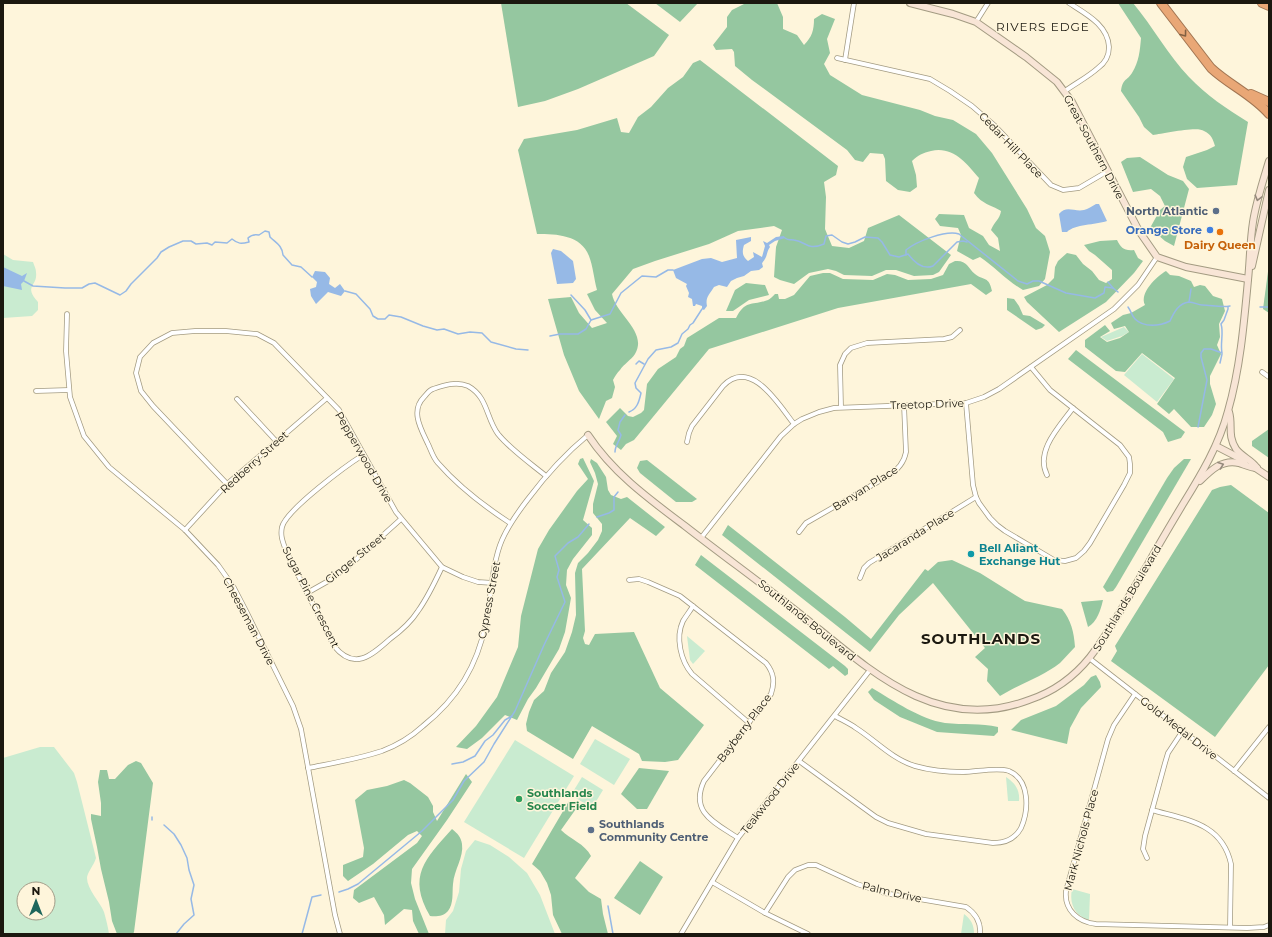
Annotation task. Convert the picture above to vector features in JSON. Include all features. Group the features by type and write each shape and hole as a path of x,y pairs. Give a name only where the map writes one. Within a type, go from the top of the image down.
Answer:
{"highway":[{"path":"1161,3 1207,64 1232,85 1257,102 1269,114"},
{"path":"1262,3 1269,6"},
{"path":"1232,85 1269,102"}],"main road":[{"name":"Great Southern Drive","path":"910,3 953,14 976,22 1042,69 1057,82 1072,102 1138,231 1158,256 1186,267 1248,279"},
{"name":"Southlands Boulevard","path":"588,435 612,465 631,483 870,670 912,695 933,703 965,710 1002,708 1020,704 1036,698 1065,682 1089,658 1111,627 1216,446 1234,387 1248,279 1254,214 1269,161"},
{"name":"Southlands Boulevard","path":"1248,279 1253,264 1269,190"},
{"path":"1228,410 1230,416 1230,434 1234,444 1243,456 1252,462 1257,468"},
{"path":"1216,446 1257,468 1269,477"},
{"path":"1193,488 1214,468 1222,463 1237,463 1257,468"}],"street":[{"path":"845,60 854,3"},
{"path":"976,22 988,3"},
{"path":"1065,91 1106,61 1109,52 1109,40 1104,30 1099,24 1069,3"},
{"name":"Cedar Hill Place","path":"837,58 930,79 972,106 994,125 1050,185 1064,190 1079,188 1108,171"},
{"name":"Treetop Drive","path":"701,538 774,442 794,424 819,412 841,407 966,403 984,397 1031,367 1120,304 1138,285 1158,256"},
{"name":"Cheeseman Drive","path":"67,314 66,351 69,390 70,397 84,436 109,467 185,530 218,565 233,586 246,610 293,706 301,729 335,915 340,934"},
{"path":"841,407 840,364 843,357 851,348 867,343 944,339 952,337 960,330"},
{"name":"Pepperwood Drive","path":"227,484 152,406 141,391 136,373 140,357 154,343 172,334 195,331 226,331 257,334 274,343 339,410 363,455 401,519 442,567 478,582 493,583"},
{"path":"966,403 972,479 976,497 983,510 997,525 1054,560 1070,560 1080,555 1090,543 1130,473 1128,455 1120,445 1044,385 1031,367"},
{"path":"1262,372 1269,377"},
{"path":"687,442 689,433 694,424 723,386 727,382 738,378 750,378 760,383 794,424"},
{"path":"510,523 466,490 436,462 419,424 417,415 418,406 422,399 431,390 445,385 457,383 467,386 479,394 497,432 505,442 546,476"},
{"path":"36,391 69,390"},
{"path":"237,398 276,441"},
{"name":"Redberry Street","path":"185,530 227,484 328,398"},
{"name":"Banyan Place","path":"799,532 806,524 901,467 906,452 904,405"},
{"path":"1047,475 1044,469 1043,455 1046,448 1073,408"},
{"name":"Cypress Street","path":"308,768 382,751 411,736 439,712 453,697 464,682 480,645 486,623 498,551 510,523 556,464 588,435"},
{"name":"Sugar Pine Crescent","path":"363,455 341,470 296,509 284,522 281,536 286,551 334,646 345,657 351,659 368,657 378,651 410,621 425,600 442,567"},
{"name":"Jacaranda Place","path":"860,578 862,570 870,563 976,497"},
{"name":"Ginger Street","path":"307,593 330,580 350,565 401,519"},
{"name":"Bayberry Place","path":"629,580 638,579 654,584 680,596 766,663 772,670 774,685 771,694 704,781 701,788 699,800 702,810 706,815 738,838"},
{"path":"693,606 683,621 680,629 681,650 686,667 748,724"},
{"name":"Gold Medal Drive","path":"1089,658 1182,732 1269,798"},
{"name":"Teakwood Drive","path":"681,934 738,838 870,670"},
{"name":"Mark Nichols Place","path":"1135,694 1114,725 1108,739 1066,891 1070,911 1081,921 1089,923 1230,928 1256,928 1269,925"},
{"path":"799,761 876,817 903,828 926,834 993,843 1007,842 1018,833 1025,813 1026,794 1021,782 1013,774 1002,770 963,772 915,766 895,756 856,727 835,716"},
{"path":"1234,771 1269,727"},
{"path":"1147,858 1144,853 1144,844 1152,810 1168,753 1182,732"},
{"path":"1152,810 1200,824 1214,832 1224,844 1231,864 1230,928"},
{"name":"Palm Drive","path":"765,913 788,877 800,867 816,865 857,884 884,893 966,907 974,914 981,928 980,934"},
{"path":"712,882 765,913 808,934"}],"green space":[{"path":"501,3 626,3 669,35 654,56 578,89 545,101 518,107"},
{"path":"655,3 698,3 680,22"},
{"path":"746,3 777,3 783,17 783,29 797,35 804,45 812,33 814,19 822,14 835,19 827,39 830,53 824,64 830,75 862,95 953,120 976,134 992,153 1027,209 1036,228 1045,236 1050,252 1045,279 1039,286 1023,290 980,257 973,260 957,251 961,235 958,228 940,226 935,219 939,214 964,215 969,228 983,236 989,245 1000,251 998,238 991,230 1001,211 977,197 974,193 979,178 958,157 952,153 939,150 921,154 912,161 916,175 917,187 910,192 898,190 886,181 885,159 883,154 870,153 863,162 855,160 847,150 735,66 734,52 732,49 716,50 713,45 727,27 727,17 732,10"},
{"path":"1118,3 1133,3 1174,60 1189,77 1202,90 1248,122 1237,185 1197,188 1187,179 1183,167 1186,157 1215,146 1211,137 1206,132 1194,129 1153,135 1144,127 1121,91 1124,82 1132,73 1138,60 1141,38"},
{"path":"700,60 838,166 836,175 824,182 826,197 825,229 832,246 849,248 864,241 868,228 899,215 951,255 939,272 933,275 914,276 896,270 886,270 872,276 844,275 828,269 809,273 794,284 774,277 776,247 782,230 774,226 738,231 709,244 633,269 612,294 619,309 634,331 638,346 635,354 617,373 613,380 615,387 612,398 606,401 599,419 579,391 564,355 548,299 571,297 579,313 592,328 607,323 595,310 587,294 597,290 589,256 580,244 568,237 552,234 537,234 518,150 524,139 577,130 617,118 621,132 629,133 638,117 651,107 668,88 683,77 693,63"},
{"path":"1140,157 1168,175 1183,181 1189,189 1174,246 1165,241 1150,228 1160,210 1165,206 1160,196 1151,189 1133,192 1121,162 1127,158"},
{"path":"1117,240 1123,248 1134,250 1138,258 1143,261 1134,273 1106,302 1059,332 1027,302 1024,297 1047,285 1054,278 1055,267 1058,261 1067,253 1076,255 1099,280 1106,283 1112,279 1112,270 1084,245 1100,241"},
{"path":"3,254 13,260 33,262 36,270 36,277 31,289 38,302 38,310 32,316 3,318"},
{"path":"955,261 966,264 975,274 988,281 992,291 986,295 971,284 838,308 709,349 634,440 626,444 621,450 613,444 617,436 606,422 620,408 628,416 633,417 641,413 644,410 647,384 658,369 676,357 680,349 684,346 687,338 719,318 736,318 743,308 750,304 768,300 775,294 778,294 779,299 785,299 794,295 810,276 830,273 843,279 873,280 887,274 895,275 908,280 931,279 943,275 949,264"},
{"path":"1269,264 1269,313 1263,309"},
{"path":"1166,271 1170,275 1179,276 1191,281 1194,287 1200,285 1205,286 1213,296 1222,299 1225,311 1219,324 1220,337 1217,345 1221,354 1210,376 1210,384 1216,404 1212,415 1204,427 1191,427 1174,409 1169,414 1157,404 1175,378 1142,353 1125,372 1116,371 1085,347 1085,340 1105,325 1110,331 1100,337 1107,342 1120,338 1129,332 1125,326 1114,329 1111,323 1123,315 1131,313 1145,305 1144,295 1150,285"},
{"path":"746,283 765,285 769,295 749,300 733,311 726,311 735,290"},
{"path":"1007,298 1014,299 1023,315 1030,316 1045,325 1036,330 1007,310"},
{"path":"1124,327 1129,332 1122,336 1107,341 1101,337"},
{"path":"1076,350 1185,432 1181,438 1168,442 1163,432 1068,359"},
{"path":"1142,354 1174,379 1157,402 1124,375"},
{"path":"1269,429 1269,458 1252,446 1252,441"},
{"path":"583,458 594,481 583,520 592,528 592,535 573,559 567,570 566,585 571,598 565,632 559,649 528,699 517,720 505,715 482,738 467,749 456,747 476,726 497,697 518,647 521,616 538,549 549,530 577,491 588,479 578,464 580,459"},
{"path":"591,459 597,463 606,477 608,490 611,495 621,499 627,497 665,527 656,536 630,518 582,569 585,631 583,638 585,644 589,645 595,634 634,632 660,688 704,725 678,760 665,762 642,761 639,754 592,726 573,759 527,731 526,724 534,700 544,691 551,673 565,652 572,632 576,615 575,573 578,563 598,540 602,531 602,524 593,513 593,504 598,484 590,462"},
{"path":"1184,459 1191,459 1116,587 1113,591 1107,592 1103,587 1167,478 1174,468"},
{"path":"647,460 697,499 692,502 676,502 640,473 637,468 640,461"},
{"path":"1231,485 1269,513 1269,665 1215,737 1111,661 1117,651 1115,646 1212,490"},
{"path":"728,525 871,639 925,569 928,571 938,562 952,560 980,573 1025,601 1062,609 1072,626 1075,647 1060,663 1053,668 1000,696 987,681 988,669 975,657 985,648 933,583 899,615 870,652 722,535"},
{"path":"701,555 845,666 848,669 848,674 845,676 833,666 829,669 695,565"},
{"path":"1103,600 1096,619 1088,627 1081,602"},
{"path":"687,636 705,651 693,664 690,660"},
{"path":"1096,675 1101,687 1081,708 1070,728 1067,744 1011,730 1021,720 1056,706 1084,685 1091,677"},
{"path":"872,688 907,709 926,718 945,723 998,727 998,732 994,736 937,732 900,717 874,700 868,692"},
{"path":"595,739 630,759 614,785 580,764"},
{"name":"Southlands Soccer Field","path":"515,740 574,776 524,858 464,822"},
{"path":"40,747 54,747 74,773 77,782 96,858 87,878 91,891 104,912 109,934 3,934 3,758"},
{"path":"136,761 141,763 153,783 134,932 133,934 117,934 112,921 91,814 101,816 98,782 100,770 107,770 109,779 115,779 128,765"},
{"path":"639,768 669,771 647,809 637,809 621,794"},
{"path":"466,774 472,782 412,869 411,883 415,899 429,934 419,934 413,921 412,910 404,909 385,925 384,915 374,897 359,903 353,898 354,890 417,843 422,836 417,831 408,835 373,864 348,881 343,876 343,865 363,857 364,848 355,800 367,790 387,786 404,780 428,797 433,806 433,812 437,821"},
{"path":"582,777 603,790 592,808 571,795"},
{"path":"1006,777 1016,787 1019,793 1019,801 1008,801"},
{"path":"569,801 578,806 561,830 585,848 591,856 575,878 589,892 601,899 608,934 562,934 553,915 551,895 547,883 540,871 532,864"},
{"path":"452,829 458,834 462,842 462,854 454,879 451,905 448,911 444,914 430,916 423,902 420,890 422,869 427,859"},
{"path":"475,840 490,845 509,857 527,873 540,895 555,934 445,934 446,920 453,911 459,892 461,869 466,851"},
{"path":"640,861 663,877 640,915 614,898"},
{"path":"1072,889 1090,894 1089,920 1080,916 1074,909 1071,900"},
{"path":"964,914 972,922 974,934 961,934"}],"water":[{"path":"1099,204 1107,221 1075,227 1067,232 1062,232 1059,214 1062,211 1067,209 1084,210"},
{"path":"784,236 785,238 775,241 769,245 770,247 762,263 763,267 759,270 751,271 744,276 731,281 727,287 719,285 714,287 707,298 707,306 704,310 702,309 702,306 696,304 693,306 692,299 688,297 689,293 686,286 687,284 676,278 673,270 702,259 711,258 722,262 737,258 736,240 751,237 751,241 744,245 744,256 748,261 754,257 753,252 762,257 765,246 763,241 767,243 776,237"},
{"path":"553,249 561,251 573,261 576,279 573,283 557,284 551,253"},
{"path":"3,267 22,276 27,273 21,284 22,290 3,286"},
{"path":"315,271 325,272 330,278 329,284 335,288 340,284 345,291 341,296 328,292 316,304 311,296 310,289 316,287 317,282 312,277"}],"waterway":[{"path":"24,281 33,286 65,288 82,288 89,284 95,283 120,295 126,291 161,252 169,247 183,241 191,241 196,244 207,243 212,245 215,242 227,243 232,239 238,243 244,243 249,242 248,238 250,236 259,235 265,231 269,232 270,237 280,246 283,255 292,265 301,267 312,277"},
{"path":"906,255 906,250 924,240 939,235 953,233 959,234 1018,281 1027,284 1033,281 1039,281 1066,293 1095,298 1104,293 1105,287 1113,288 1118,292"},
{"path":"785,238 814,247 824,244 826,236 832,235 848,244 865,237 878,238 890,255 899,257 908,254 913,260 926,267 933,266 957,242 967,242"},
{"path":"550,336 560,334 578,334 586,329 591,320 610,314 621,293 642,276 656,277 668,270 673,270"},
{"path":"1108,282 1113,288"},
{"path":"1189,302 1191,289"},
{"path":"345,291 356,294 370,309 373,316 378,319 385,319 389,315 401,317 437,330 444,329 458,334 470,332 482,333 491,342 516,349 528,350"},
{"path":"571,295 585,310 591,320"},
{"path":"1128,307 1134,318 1139,322 1152,325 1170,321 1177,308 1182,304 1189,302 1200,305 1220,307 1230,306"},
{"path":"1198,427 1207,380 1201,353 1204,349 1211,349 1222,353 1221,324 1224,320 1228,307"},
{"path":"1260,307 1269,307"},
{"path":"629,412 636,407 638,402 641,393 636,388 635,383 648,359 656,350 671,347 678,343 682,334 693,323 702,309"},
{"path":"1220,363 1222,354"},
{"path":"636,364 639,361 644,364"},
{"path":"615,452 621,435 618,430 620,422 625,415"},
{"path":"597,517 614,510 614,497 618,492"},
{"path":"339,892 358,884 422,831 453,800 464,781 484,762 515,711 565,602 557,577 559,570 555,556 568,543 578,537 589,524"},
{"path":"452,764 463,762 475,756 485,741 493,735 505,720 512,716"},
{"path":"164,825 174,834 181,845 187,858 194,885 191,899 194,915 176,934"},
{"path":"302,934 312,897 321,895"},
{"path":"608,906 613,934"}],"place":[{"name":"North Atlantic","path":"1216,211"},
{"name":"Orange Store","path":"1210,230"},
{"name":"Dairy Queen","path":"1220,232"},
{"name":"Bell Aliant Exchange Hut","path":"971,554"},
{"name":"Southlands Soccer Field","path":"519,799"},
{"name":"Southlands Community Centre","path":"591,830"}],"district":[{"name":"RIVERS EDGE","path":"1043,26"},
{"name":"SOUTHLANDS","path":"981,638"}]}
